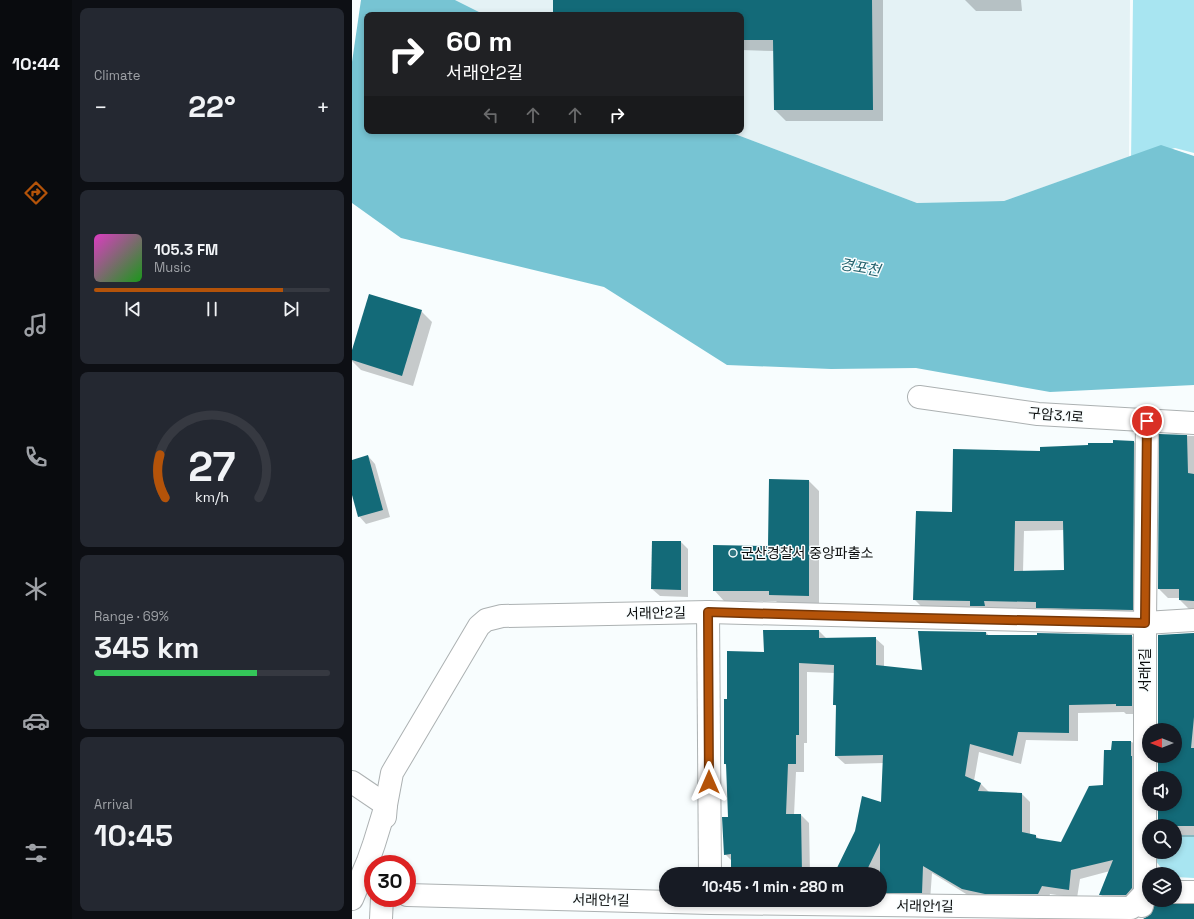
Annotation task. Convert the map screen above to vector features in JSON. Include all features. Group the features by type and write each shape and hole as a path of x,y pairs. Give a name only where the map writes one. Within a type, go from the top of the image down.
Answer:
{"street":[{"name":"구암3.1로","path":"919,397 1038,414 1147,421 1194,422"},
{"name":"서래1길","path":"1147,421 1145,623 1147,867"},
{"name":"서래안2길","path":"386,805 392,773 479,626 486,620 502,616 708,612 1145,623 1194,620"},
{"path":"708,612 710,867"},
{"path":"352,782 386,805"},
{"path":"384,855 386,805"},
{"path":"352,899 368,862 386,805"},
{"path":"1182,892 1194,892"},
{"name":"서래안1길","path":"416,895 659,905"},
{"name":"서래안1길","path":"710,907 1131,908 1142,898"},
{"path":"381,919 382,907"},
{"name":"서래1길","path":"1138,919 1142,907"}],"shaded area":[{"path":"455,0 1130,0 1129,157 1004,201 917,203 735,134 744,134 744,12 479,12"},
{"path":"1133,0 1194,0 1194,153 1175,148 1145,156 1131,162"},
{"path":"1182,835 1194,835 1194,878 1182,877 1182,867 1160,867 1155,860 1182,859"}],"water":[{"name":"경포천","path":"352,0 455,0 479,12 364,12 364,134 735,134 917,203 1004,201 1161,145 1194,156 1194,385 1050,392 916,368 831,369 727,365 604,287 401,238 352,203"}],"pier":[{"path":"352,0 361,0 352,62"}],"building":[{"path":"553,0 872,0 873,110 774,110 773,40 744,40 744,12 553,12"},
{"path":"369,294 422,310 402,376 352,360 352,350"},
{"path":"1159,434 1187,435 1188,473 1194,474 1194,601 1179,600 1179,589 1158,589"},
{"path":"1113,440 1134,441 1133,610 1036,608 1036,602 984,601 985,606 970,606 970,601 913,600 916,511 952,512 953,449 1040,451 1040,447 1088,445 1088,443 1113,443","holes":["1015,521 1063,521 1064,570 1014,571"]},
{"path":"368,455 383,510 358,517 352,495 352,460"},
{"path":"769,479 809,480 809,596 769,595 769,591 713,591 713,545 768,546"},
{"path":"652,541 681,541 681,590 651,589"},
{"path":"763,630 819,630 819,638 876,637 876,665 922,670 918,631 986,632 986,635 1037,635 1037,633 1132,635 1132,706 1116,706 1116,704 1069,705 1069,733 1018,732 1013,756 970,744 965,776 981,783 978,791 1022,793 1022,832 1036,835 1036,838 1061,842 1089,786 1103,785 1104,750 1111,750 1112,741 1131,741 1132,888 1126,895 1099,895 1113,860 1071,870 1069,890 1042,886 1038,894 985,894 962,889 923,866 922,893 887,893 887,867 880,867 880,843 868,867 837,867 855,831 862,796 881,802 883,755 835,756 836,705 833,705 834,665 799,663 799,735 796,735 796,764 788,764 786,814 801,814 802,867 731,867 731,854 724,855 722,817 728,817 726,764 724,764 724,699 727,699 727,651 764,652"},
{"path":"1194,633 1194,717 1191,748 1194,748 1194,826 1182,826 1182,819 1158,819 1158,811 1182,811 1182,771 1158,771 1158,763 1182,763 1182,723 1158,723 1158,635"},
{"path":"1182,904 1194,904 1194,919 1143,919 1151,914 1154,907 1182,907"}],"place":[{"name":"군산경찰서 중앙파출소","path":"733,553"}],"route":[{"path":"709,782 708,612 1145,623 1147,421"}]}
